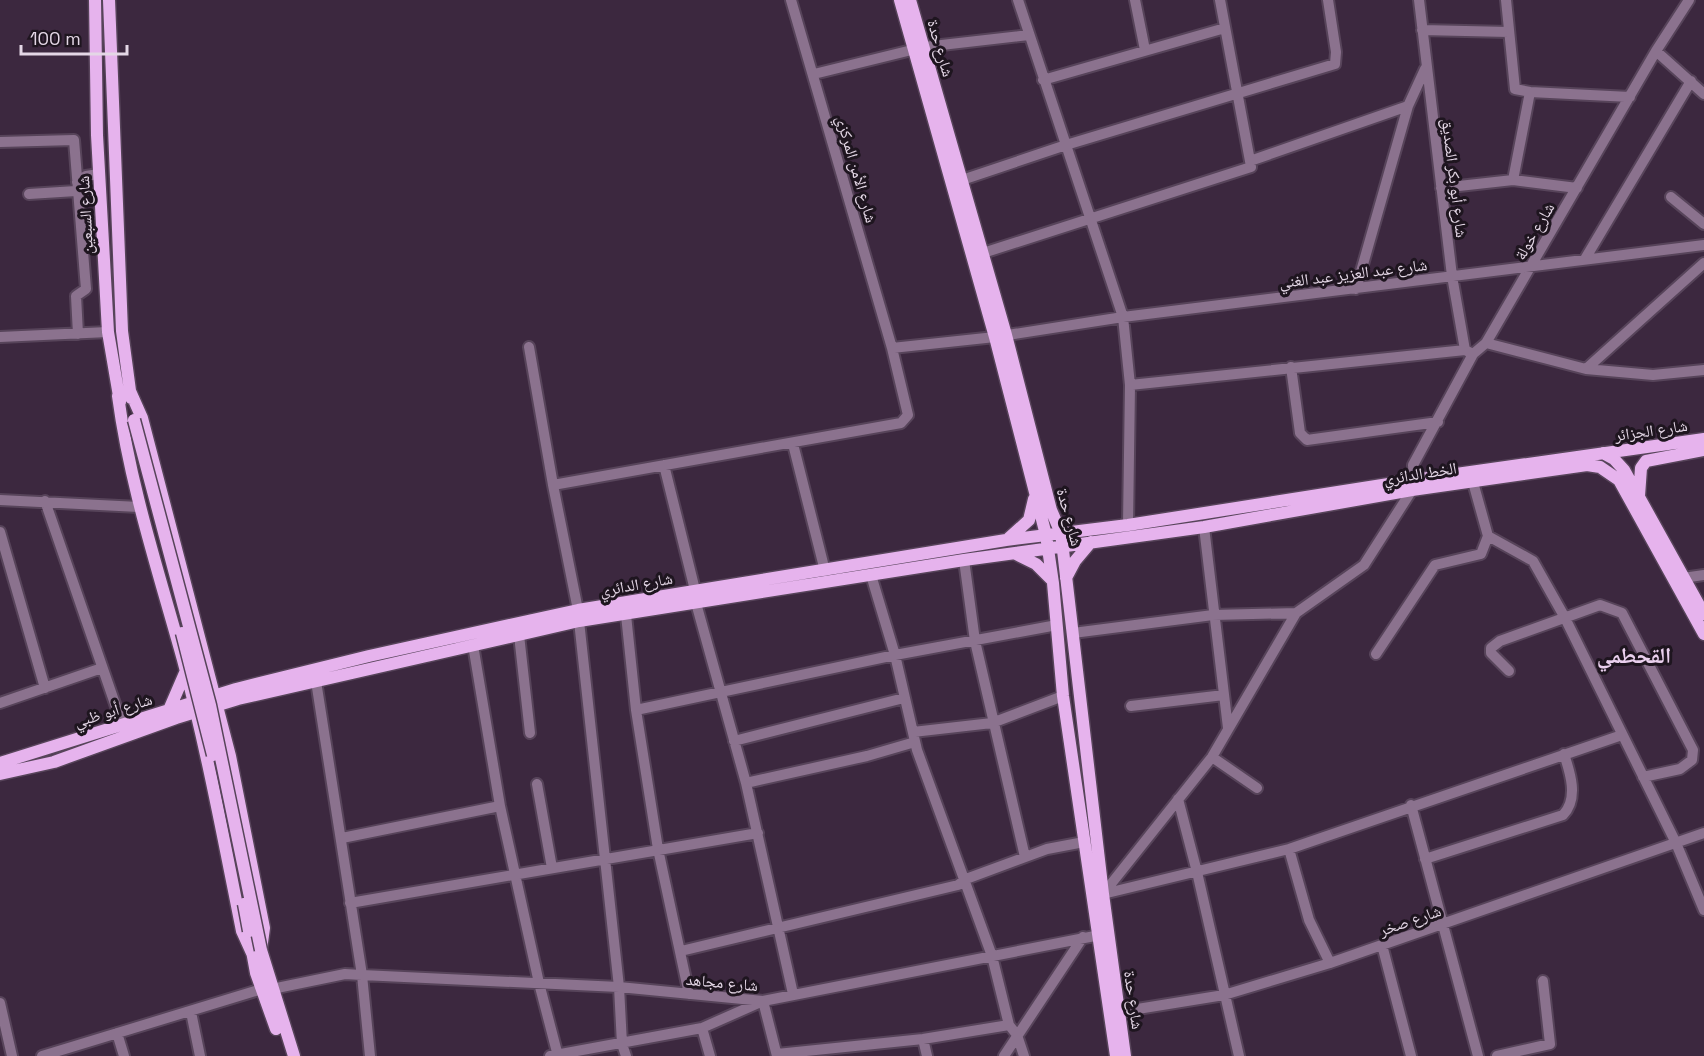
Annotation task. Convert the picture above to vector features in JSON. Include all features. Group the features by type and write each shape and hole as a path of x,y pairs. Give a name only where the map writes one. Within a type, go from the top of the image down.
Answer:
{"main road":[{"name":"شارع السبعين","path":"95,0 99,174 108,332 131,423"},
{"name":"شارع السبعين","path":"109,0 124,393"},
{"name":"شارع حدة","path":"900,0 919,48 983,253 1035,497 1073,633 1103,894 1103,934 1116,1056"},
{"name":"شارع حدة","path":"910,0 919,48 1000,336 1051,510 1061,534 1063,546 1058,626 1063,696 1084,842 1119,1012 1125,1056"},
{"path":"124,393 139,507 208,762 242,931 256,952"},
{"path":"124,393 142,418 213,682 264,928 256,952"},
{"path":"131,423 229,825 249,931 286,1056"},
{"path":"131,423 210,705 256,952"},
{"name":"شارع الجزائر","path":"1603,453 1704,439"},
{"name":"شارع الجزائر","path":"1639,496 1641,468 1646,461 1704,450"},
{"path":"1603,453 1624,470 1704,614"},
{"name":"الخط الدائري","path":"1472,477 1603,453"},
{"name":"الخط الدائري","path":"1046,536 1472,477 1587,465 1609,471 1619,480 1704,632"},
{"name":"الخط الدائري","path":"1048,548 1204,527 1413,485"},
{"path":"1006,540 1016,535 1029,520 1035,497"},
{"path":"1051,510 1075,527 1085,530"},
{"name":"شارع الدائري","path":"237,694 369,656 578,616 696,590 1006,540 1046,536"},
{"path":"1015,553 1060,581 1074,561 1092,542"},
{"name":"شارع الدائري","path":"237,694 316,681 370,669 519,634 578,616 626,615 1048,548"},
{"path":"383,653 377,658 383,666"},
{"path":"184,667 196,670 204,665 206,655"},
{"path":"369,656 375,664 370,669"},
{"path":"173,714 184,667"},
{"path":"213,682 237,694 224,711 222,722"},
{"name":"شارع أبو ظبي","path":"0,763 122,724 173,714 237,694"},
{"path":"173,714 190,725 201,736"},
{"path":"0,774 60,759 173,714"},
{"path":"55,746 51,753 54,758 60,759"},
{"path":"208,762 214,750 225,749 230,756"},
{"path":"32,753 39,759 35,766"},
{"path":"268,992 294,1056"}],"street":[{"name":"شارع الأمن المركزي","path":"791,0 892,348 908,415 901,423 793,444"},
{"path":"1018,0 1123,317 1130,385 1128,525"},
{"path":"1135,0 1145,50"},
{"path":"983,253 1251,167 1220,0"},
{"path":"962,180 1066,145 1335,64 1337,58 1328,0"},
{"name":"شارع أبو بكر الصديق","path":"1419,0 1452,276 1469,352"},
{"path":"1506,0 1515,89 1530,92 1630,97"},
{"name":"شارع خولة","path":"1296,613 1364,565 1413,485 1413,465 1438,422 1469,352 1486,343 1656,51 1689,0"},
{"path":"1043,80 1225,28"},
{"path":"1422,30 1509,33"},
{"path":"814,74 919,48 1029,35"},
{"path":"1656,51 1704,94"},
{"path":"1356,288 1408,106 1426,67"},
{"path":"1585,259 1691,81"},
{"path":"1513,180 1530,92"},
{"path":"1250,161 1408,106"},
{"path":"0,142 74,140 86,289 76,296 78,334"},
{"path":"29,194 77,186 86,176 99,174"},
{"path":"1441,188 1513,180 1577,188"},
{"path":"1671,197 1704,224"},
{"name":"شارع عبد العزيز عبد الغني","path":"892,348 1000,336 1123,317 1531,265 1704,245"},
{"path":"1586,369 1704,263"},
{"path":"0,337 108,332"},
{"path":"1486,343 1586,369 1653,375 1704,370"},
{"path":"529,347 578,616 619,987 622,1044 626,1056"},
{"path":"1130,385 1291,367 1469,352"},
{"path":"1291,367 1300,433 1307,440 1438,422"},
{"path":"553,485 793,444 825,571"},
{"path":"664,465 696,590"},
{"path":"1376,654 1435,565 1481,554 1488,536 1472,477"},
{"path":"0,500 139,507"},
{"path":"45,501 122,724"},
{"path":"1204,527 1228,728"},
{"path":"0,532 3,556 45,688"},
{"path":"1488,536 1533,561 1564,616 1676,843 1704,910"},
{"path":"964,560 975,641 992,723 1025,857"},
{"path":"871,575 895,656 914,737 992,956 1009,1025 1017,1035 1024,1056"},
{"path":"1683,578 1704,575"},
{"path":"696,603 746,783 793,994"},
{"path":"1509,671 1491,653 1493,645 1564,616 1600,605 1622,613 1693,750 1692,760 1680,770 1643,777"},
{"path":"1073,633 1213,615 1296,613"},
{"path":"1103,894 1212,757 1296,613"},
{"path":"626,615 636,710 658,849 681,951 688,994"},
{"path":"636,710 895,656 1058,626"},
{"path":"519,634 530,732"},
{"path":"473,645 500,806 555,1055 702,1028 763,1001 777,1055 923,1040 1009,1025"},
{"path":"0,703 102,668"},
{"path":"316,681 362,975 369,1056"},
{"path":"1131,705 1224,695"},
{"path":"746,783 855,759 914,737 992,723 1063,696"},
{"path":"734,741 904,698"},
{"path":"1103,894 1289,849 1411,805 1622,735"},
{"path":"1425,859 1563,814 1569,807 1572,786 1564,754"},
{"path":"1212,757 1257,788"},
{"path":"537,784 552,868"},
{"path":"1178,799 1239,1056"},
{"path":"1411,805 1478,1056"},
{"path":"342,838 500,806"},
{"path":"350,903 758,833"},
{"name":"شارع صخر","path":"1119,1012 1224,995 1330,963 1704,833"},
{"path":"681,951 957,885 966,879 1047,849 1084,842"},
{"path":"1289,849 1309,920 1330,963"},
{"name":"شارع مجاهد","path":"42,1056 268,992 362,975 619,987 763,1001 1103,934"},
{"path":"1002,1056 1083,937"},
{"path":"1382,945 1411,1056"},
{"path":"1497,1056 1528,1054 1550,1044 1544,981"},
{"path":"0,1007 12,1056"},
{"path":"191,1012 200,1056"},
{"path":"702,1028 710,1056"},
{"path":"117,1033 124,1056"},
{"path":"923,1040 927,1056"}],"district":[{"name":"القحطمي","path":"1634,655"}]}
